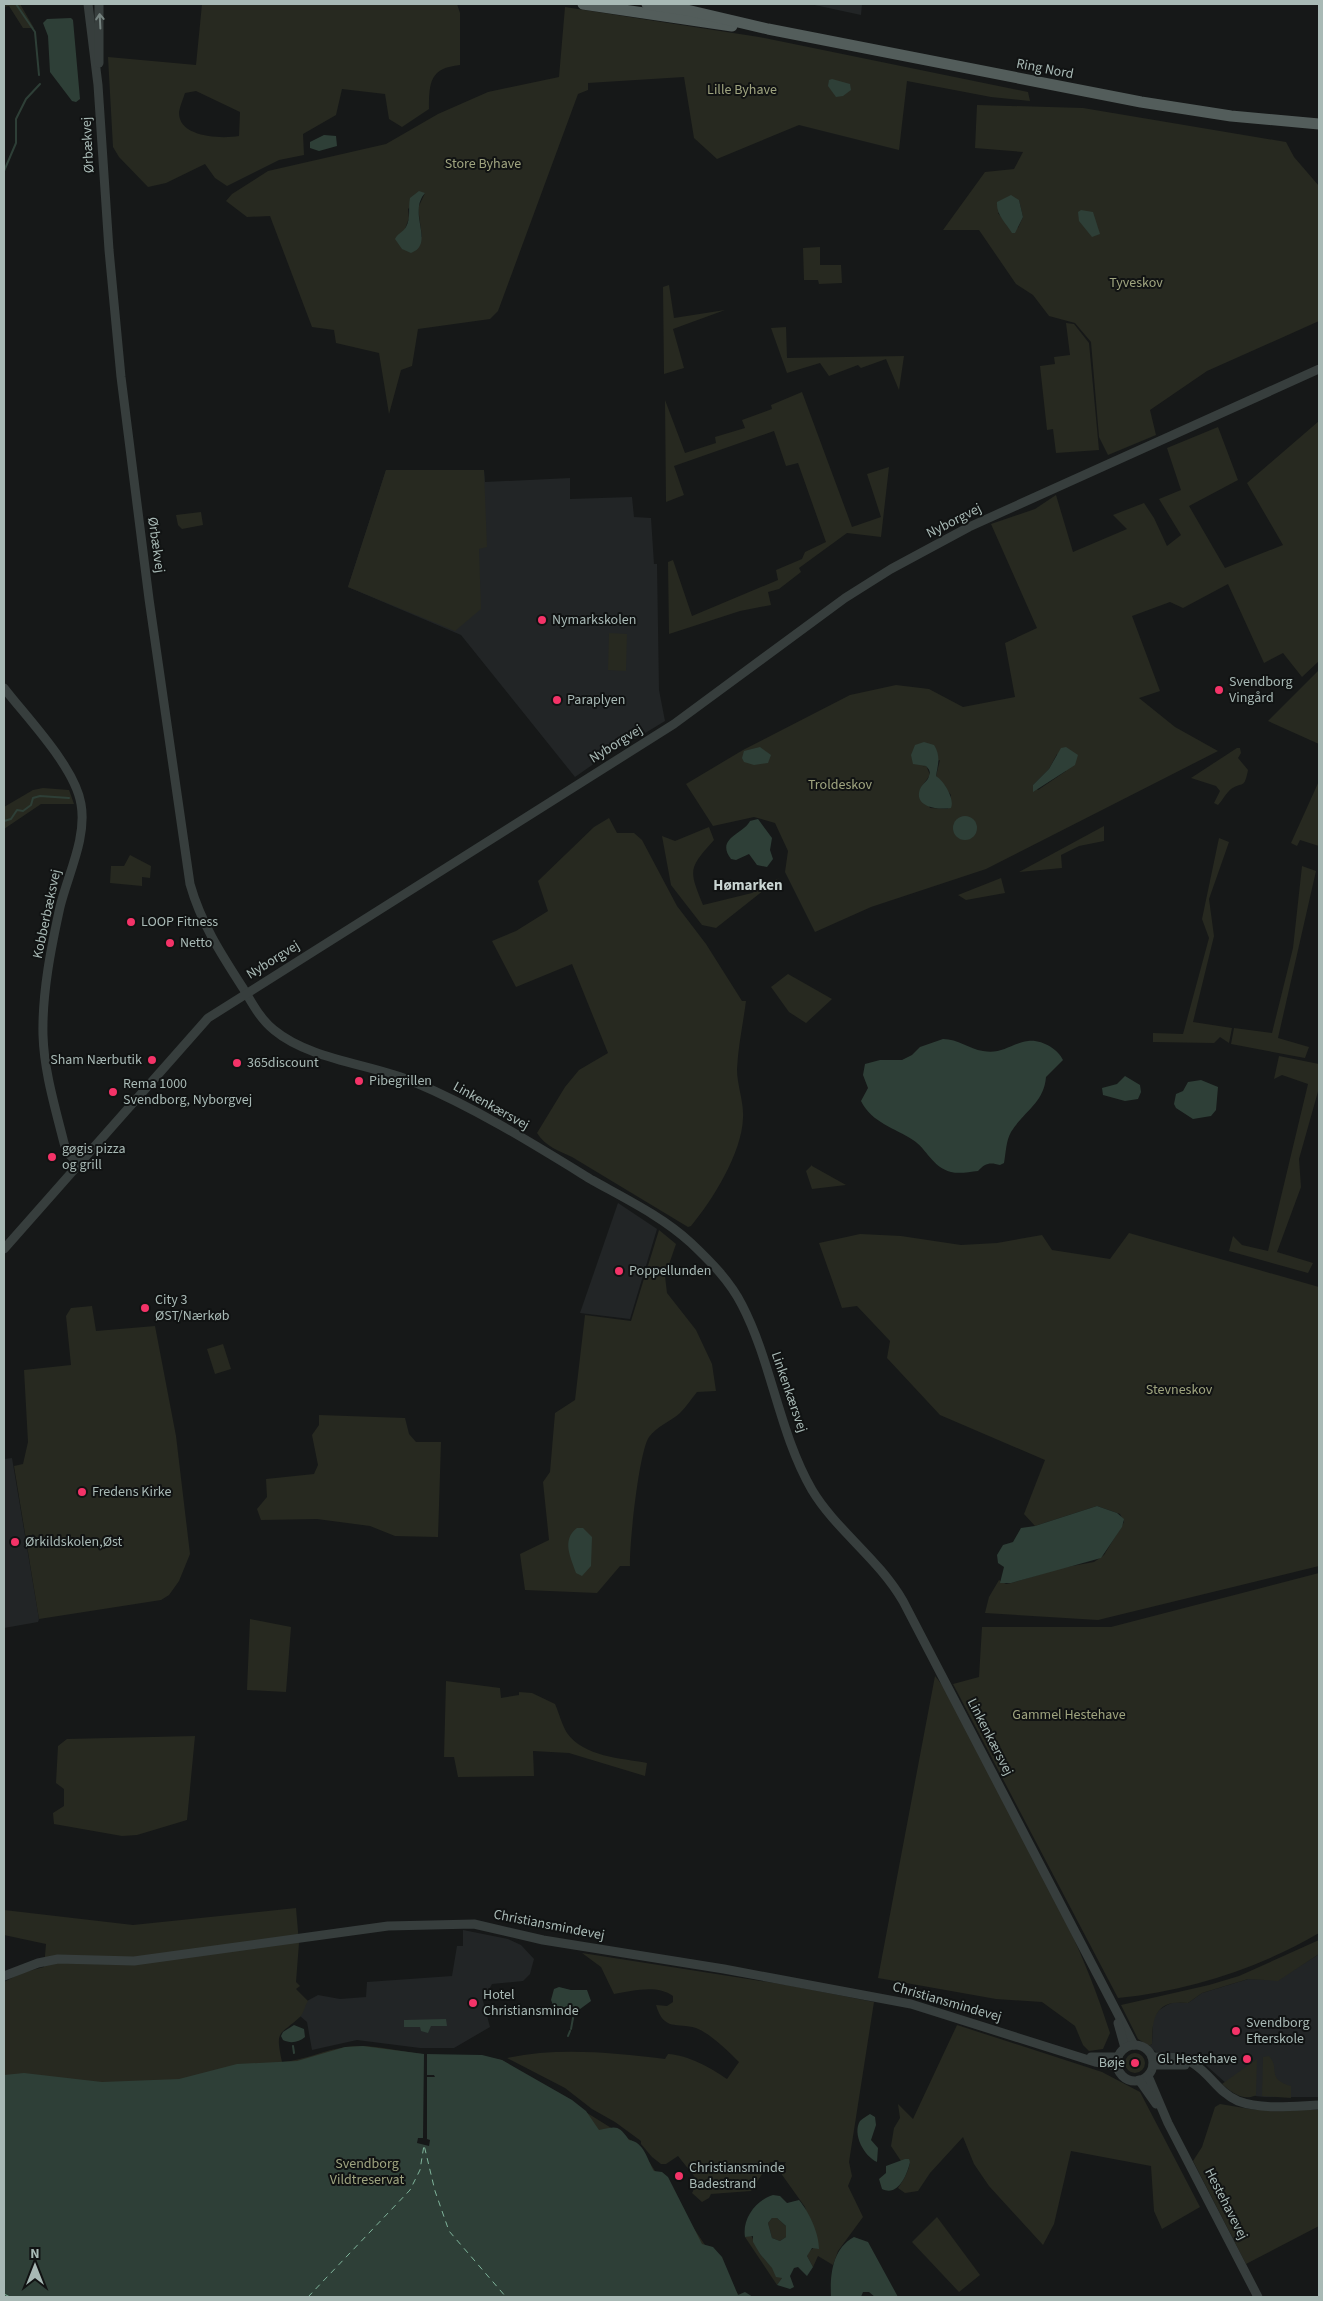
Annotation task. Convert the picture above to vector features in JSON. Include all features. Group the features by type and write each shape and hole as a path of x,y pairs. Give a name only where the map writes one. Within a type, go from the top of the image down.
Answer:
{"main road":[{"name":"Ring Nord","path":"583,4 667,9"},
{"name":"Ring Nord","path":"647,4 1141,102 1231,116 1319,124"}],"street":[{"name":"Ørbækvej","path":"88,4 98,85 109,250 121,377 149,599 190,884 198,911 212,940 246,993"},
{"name":"Ørbækvej","path":"98,85 99,4"},
{"name":"Nyborgvej","path":"4,1249 198,1027 208,1018 674,724 845,598 891,569 969,527 1319,369"},
{"name":"Kobberbæksvej","path":"4,688 66,766 76,785 81,803 81,833 60,908 44,1005 43,1035 46,1064 64,1143 67,1152 79,1164"},
{"name":"Linkenkærsvej","path":"246,993 266,1023 284,1038 308,1049 414,1082 514,1134 664,1222 689,1242 720,1273 741,1302 753,1328 794,1447 810,1485 831,1516 884,1572 903,1601 1111,2002 1129,2046"},
{"name":"Christiansmindevej","path":"4,1976 38,1963 58,1959 134,1961 373,1928 411,1924 466,1924 543,1940 724,1969 911,2004 1081,2057 1118,2062"},
{"path":"1129,2046 1145,2048 1153,2061 1144,2078 1128,2079 1118,2062 1129,2046"},
{"path":"1153,2061 1179,2064 1204,2072 1223,2093 1239,2101 1257,2105 1319,2105"},
{"name":"Hestehavevej","path":"1144,2078 1258,2297"}],"shaded area":[{"path":"810,4 862,4 861,15"},
{"path":"71,18 73,20 80,99 76,102 72,101 50,72 48,36 43,23 47,19"},
{"path":"832,79 850,84 851,90 843,96 836,97 828,86 829,80"},
{"path":"324,135 336,136 337,146 319,151 310,148 310,142"},
{"path":"419,191 425,193 420,201 419,210 421,243 418,249 411,253 402,249 395,239 408,224 410,198"},
{"path":"1011,195 1019,200 1023,217 1015,233 1012,233 1002,219 997,207 997,202"},
{"path":"1081,210 1093,212 1100,234 1092,237 1079,221 1078,212"},
{"name":"Nymarkskolen","path":"386,470 484,470 485,482 570,478 570,499 632,497 634,517 651,518 654,564 657,564 659,690 665,721 610,752 608,750 604,753 605,756 575,777 461,635 348,587"},
{"path":"924,742 934,745 938,753 936,776 948,790 952,804 951,808 935,808 924,804 920,800 920,789 930,775 930,772 926,766 913,764 911,755 915,745"},
{"path":"760,747 771,755 768,763 754,765 744,762 742,758 744,751"},
{"path":"1066,747 1078,755 1075,765 1033,792 1033,785 1049,769 1061,748"},
{"path":"965,816 973,820 977,828 973,836 965,840 957,836 953,828 957,820"},
{"path":"758,819 772,838 770,850 773,859 767,867 757,865 749,854 736,860 731,859 727,852 726,846 728,841 747,826 750,821"},
{"path":"943,1039 989,1052 1001,1050 1022,1042 1033,1041 1043,1043 1053,1049 1063,1060 1046,1077 1042,1094 1009,1135 1004,1163 1000,1165 988,1164 978,1171 964,1173 944,1170 913,1140 871,1115 861,1101 868,1088 863,1075 865,1064 880,1060 902,1060 912,1055 920,1047"},
{"path":"1125,1076 1140,1085 1141,1092 1138,1099 1125,1101 1103,1095 1102,1088 1117,1084"},
{"path":"1201,1080 1218,1087 1216,1110 1211,1116 1193,1119 1176,1108 1174,1104 1176,1094 1183,1091 1188,1082"},
{"name":"Poppellunden","path":"618,1203 657,1229 630,1319 580,1313"},
{"name":"Ørkildskolen,Øst","path":"12,1458 39,1619 38,1622 4,1628 4,1459"},
{"path":"1097,1506 1117,1513 1124,1519 1122,1527 1101,1558 1011,1583 1000,1583 1004,1567 998,1563 997,1555 1003,1545 1013,1542 1021,1528 1035,1526"},
{"path":"577,1528 583,1528 592,1537 591,1566 582,1576 576,1573 568,1544 569,1538"},
{"name":"Hotel Christiansminde","path":"463,1930 508,1939 521,1945 534,1959 530,1974 523,1981 492,1984 483,2001 490,2027 454,2048 420,2048 357,2040 312,2050 307,2022 300,2016 307,2001 318,1995 340,1999 366,1997 367,1982 452,1976 457,1946 463,1946"},
{"name":"Svendborg Efterskole","path":"1319,1954 1319,2097 1264,2097 1238,2094 1198,2058 1156,2052 1149,2046 1152,2044 1153,2018 1159,2010 1167,2005 1174,2002 1188,2003 1202,1993 1248,1979 1278,1980"},
{"path":"559,1987 571,1990 587,1990 591,2001 576,2012 558,2009 551,2000 554,1989"},
{"path":"446,2019 447,2026 431,2026 428,2033 421,2031 420,2027 404,2027 404,2020"},
{"path":"294,2025 304,2029 305,2037 295,2042 283,2040 281,2036 283,2032"},
{"name":"Svendborg Vildtreservat","path":"363,2046 424,2054 482,2055 502,2060 572,2100 586,2111 599,2130 619,2129 629,2140 634,2141 642,2148 654,2171 662,2172 668,2177 702,2244 713,2247 722,2257 738,2295 745,2292 753,2297 4,2297 4,2075 24,2073 102,2082 179,2079 237,2064 297,2061 345,2047"},
{"path":"870,2114 875,2117 876,2125 871,2140 878,2148 877,2162 864,2150 857,2132 860,2121"},
{"path":"909,2159 910,2162 907,2173 901,2183 893,2190 882,2189 879,2179 886,2173 886,2166"},
{"path":"773,2195 780,2196 787,2203 799,2200 810,2217 819,2243 819,2249 812,2248 807,2256 813,2267 807,2276 798,2267 794,2268 790,2276 794,2287 790,2289 777,2285 782,2278 776,2277 772,2268 760,2254 753,2242 753,2236 745,2237 746,2224 751,2211","holes":["772,2218 777,2218 786,2226 786,2237 780,2241 772,2238 768,2223"]},
{"path":"854,2237 868,2242 898,2297 875,2297 869,2292 863,2292 861,2297 831,2297 832,2272 837,2255 841,2248"}],"green space":[{"path":"4,4 20,4 34,28 23,28 9,6 4,7"},
{"path":"202,4 457,4 460,13 460,65 442,69 437,73 431,84 429,109 402,127 389,119 385,94 342,89 336,115 303,134 304,155 279,160 227,186 215,178 205,164 166,183 148,187 119,157 113,147 108,57 196,65","holes":["196,91 240,112 239,136 222,137 212,137 193,132 181,121 179,112 185,93"]},
{"name":"Store Byhave","path":"565,7 759,37 1028,92 1030,101 991,97 907,81 899,150 799,125 717,159 694,138 684,77 588,83 588,90 578,94 498,311 490,319 418,329 412,366 401,370 389,414 379,353 336,343 334,330 312,327 270,216 247,217 226,201 232,194 268,171 386,144 438,114 488,92 559,77","holes":["425,193 418,208 422,237 405,229 409,218 408,209"]},
{"name":"Tyveskov","path":"977,105 1083,108 1286,142 1294,157 1319,186 1319,321 1207,371 1150,410 1156,435 1108,455 1099,437 1091,342 1075,323 1049,316 1033,295 1016,284 979,230 943,230 985,172 1014,169 1023,152 975,148","holes":["1019,200 1023,217 1018,228 1006,223 998,213"]},
{"path":"820,247 820,265 841,265 842,283 819,284 818,280 804,280 803,248"},
{"path":"669,285 674,318 725,310 673,329 684,368 664,374 663,287"},
{"path":"1066,323 1074,324 1089,343 1099,450 1056,453 1053,429 1047,430 1040,366 1055,364 1054,357 1070,355"},
{"path":"786,327 787,358 904,356 899,390 886,359 861,368 858,365 829,376 820,363 787,373 771,328"},
{"path":"802,392 852,527 881,517 867,474 889,467 881,537 847,533 799,568 801,572 779,589 768,592 771,605 740,611 669,634 668,562 673,560 692,616 778,580 776,570 802,559 805,552 826,542 798,463 786,466 774,431 674,466 684,495 666,502 665,400 685,453 716,443 715,437 745,428 742,420 772,409 771,405"},
{"name":"Troldeskov","path":"1319,421 1319,661 1302,677 1283,653 1264,663 1228,584 1183,608 1170,602 1132,616 1160,691 1139,698 1175,727 1218,751 986,869 871,907 815,932 785,872 788,851 775,823 754,817 713,826 686,784 743,750 850,695 896,685 929,689 963,707 1015,697 1005,643 1037,628 991,524 1035,509 1056,495 1073,552 1127,529 1113,515 1144,503 1154,518 1167,546 1181,535 1159,499 1181,490 1167,448 1218,427 1238,480 1189,506 1225,568 1283,545 1247,483","holes":["1057,754 1066,771 1038,790 1033,785 1049,769","940,760 936,776 951,795 948,809 930,808 920,789 930,775 926,765"]},
{"path":"386,470 484,470 487,547 479,549 481,609 455,631 348,587"},
{"path":"201,512 203,525 182,529 178,525 176,515"},
{"path":"609,633 627,634 626,671 608,670"},
{"path":"1319,670 1319,744 1268,721"},
{"path":"1237,748 1240,748 1241,753 1238,758 1248,770 1244,783 1231,789 1218,805 1214,803 1220,791 1216,786 1191,778"},
{"path":"1319,781 1319,846 1300,840 1297,846 1291,843"},
{"path":"43,788 69,790 74,804 41,804 4,829 4,807 33,790"},
{"path":"609,818 617,833 634,833 642,840 677,906 706,944 742,1001 746,1001 737,1069 743,1112 741,1132 732,1161 724,1176 708,1204 691,1226 688,1227 572,1157 553,1148 540,1138 537,1133 565,1087 579,1070 608,1053 572,964 516,987 492,941 516,931 548,911 538,881 594,827"},
{"path":"1104,826 1104,841 1079,846 1061,855 1062,868 1019,872"},
{"path":"709,827 714,840 696,863 693,876 703,905 752,893 779,878 716,928 702,925 671,885 662,836 675,841"},
{"path":"1219,838 1229,842 1209,899 1214,936 1193,1022 1232,1028 1229,1043 1220,1037 1214,1043 1153,1042 1153,1033 1183,1034 1209,938 1202,919"},
{"path":"130,855 151,866 150,878 142,877 142,886 110,883 111,866 124,866"},
{"path":"1302,866 1316,871 1278,1038 1309,1047 1305,1058 1231,1044 1234,1028 1272,1033 1293,948"},
{"path":"1001,878 1005,893 966,900 958,895"},
{"path":"788,974 832,999 806,1023 789,1012 771,987"},
{"path":"1279,1056 1319,1064 1319,1088 1299,1159 1301,1187 1277,1252 1313,1263 1308,1273 1229,1251 1233,1236 1242,1245 1268,1251 1308,1084 1282,1075 1274,1079"},
{"path":"812,1165 846,1185 812,1189 806,1171"},
{"path":"659,1230 676,1244 665,1276 667,1293 696,1330 712,1364 716,1391 697,1392 680,1413 649,1437 645,1446 638,1479 630,1566 620,1566 597,1593 525,1590 520,1554 549,1540 543,1482 550,1472 555,1413 575,1400 585,1315 631,1321"},
{"name":"Stevneskov","path":"1129,1233 1319,1287 1319,1566 1098,1620 985,1613 989,1597 999,1580 1006,1584 1061,1568 1094,1562 1104,1555 1124,1522 1120,1514 1097,1506 1035,1526 1024,1514 1045,1460 940,1415 887,1358 890,1341 857,1306 842,1308 819,1243 860,1234 901,1236 961,1245 997,1243 1042,1235 1052,1250 1110,1259"},
{"path":"92,1306 96,1331 155,1326 176,1436 190,1554 179,1581 169,1595 161,1600 39,1619 14,1466 23,1464 28,1442 24,1370 71,1365 66,1316 71,1308"},
{"path":"223,1344 231,1369 215,1374 207,1349"},
{"path":"319,1415 405,1418 409,1434 416,1442 441,1442 438,1537 395,1536 370,1526 317,1519 261,1520 257,1509 267,1497 266,1479 314,1474 318,1465 312,1435 319,1425"},
{"name":"Gammel Hestehave","path":"1319,1573 1319,1933 1296,1946 1247,1968 1196,1984 1144,1995 1118,1998 953,1684 979,1677 982,1627 1111,1627"},
{"path":"250,1619 291,1627 286,1692 247,1690"},
{"path":"935,1676 953,1704 1018,1825 1069,1927 1098,1997 1110,2033 1103,2049 1089,2051 1083,2045 1075,2026 1042,2002 996,1999 878,1978"},
{"path":"446,1681 500,1688 501,1698 519,1695 519,1692 532,1693 555,1704 565,1730 574,1741 593,1752 647,1763 645,1776 569,1753 533,1751 534,1776 458,1777 454,1757 444,1757"},
{"path":"195,1736 187,1820 137,1835 122,1836 54,1824 53,1813 64,1806 64,1789 56,1783 58,1746 67,1739"},
{"name":"Svendborg Vildtreservat","path":"296,1908 299,1943 296,1982 300,1986 296,1989 308,2001 301,2016 283,2031 279,2038 282,2062 338,2048 355,2046 422,2054 472,2056 502,2060 637,2144 740,2297 4,2297 4,1982 21,1973 44,1967 46,1944 4,1935 4,1910 133,1925"},
{"path":"1319,1940 1319,1954 1278,1981 1248,1979 1202,1993 1188,2003 1169,2004 1163,2007 1155,2018 1152,2044 1149,2046 1138,2039 1121,2005 1209,1985 1239,1976"},
{"path":"582,1953 787,1985 874,2002 849,2162 852,2176 848,2186 863,2217 838,2251 833,2265 818,2256 813,2267 807,2256 808,2252 815,2247 805,2207 780,2172 786,2162 770,2162 751,2191 711,2194 709,2198 702,2202 692,2193 698,2181 678,2156 666,2164 661,2164 652,2157 641,2144 641,2141 615,2122 592,2109 565,2088 507,2058 547,2053 586,2052 665,2059 668,2054 691,2059 727,2079 739,2062 730,2053 702,2031 689,2026 667,2023 659,2013 656,2005 667,2006 673,2002 673,1996 667,1992 652,1989 614,1994 601,1967"},
{"path":"957,2025 1102,2072 1140,2092 1200,2207 1162,2229 1154,2211 1151,2166 1071,2151 1054,2224 1043,2245 989,2186 974,2164 963,2137 930,2173 918,2191 905,2193 898,2188 906,2175 910,2161 901,2161 891,2146 894,2128 900,2118 898,2104 913,2119"},
{"path":"1135,2053 1142,2056 1145,2063 1142,2070 1135,2073 1128,2070 1125,2063 1128,2056"},
{"path":"1269,2056 1274,2065 1278,2080 1291,2086 1291,2098 1262,2096 1263,2057"},
{"path":"1257,2059 1256,2095 1242,2097 1222,2084"},
{"path":"1220,2104 1256,2110 1319,2110 1319,2226 1246,2264 1193,2161 1202,2147 1215,2107"},
{"path":"937,2217 980,2275 959,2292 912,2242"},
{"path":"772,2218 777,2218 786,2226 786,2237 780,2241 772,2238 768,2223"},
{"path":"751,2235 760,2254 782,2278 777,2285 745,2237"}],"pier":[{"path":"424,2054 427,2054 427,2075 434,2075 435,2077 427,2077 427,2139 430,2140 429,2146 417,2143 418,2138 423,2138"}],"waterway":[{"path":"16,4 35,32 39,75"},
{"path":"4,171 16,143 16,119 26,99 40,84"},
{"path":"4,821 11,819 17,810 23,811 31,805 33,798 40,796 69,798"},
{"path":"571,2029 573,2018"},
{"path":"568,2036 570,2031"},
{"path":"293,2046 294,2053"}],"ferry route":[{"path":"308,2297 410,2190 420,2170 424,2145 435,2191 449,2231 506,2297"},
{"path":"4,2294 10,2297"}],"place":[{"name":"Nymarkskolen","path":"542,620"},
{"name":"Svendborg Vingård","path":"1219,690"},
{"name":"Paraplyen","path":"557,700"},
{"name":"LOOP Fitness","path":"131,922"},
{"name":"Netto","path":"170,943"},
{"name":"Sham Nærbutik","path":"152,1060"},
{"name":"365discount","path":"237,1063"},
{"name":"Pibegrillen","path":"359,1081"},
{"name":"Rema 1000 Svendborg, Nyborgvej","path":"113,1092"},
{"name":"gøgis pizza og grill","path":"52,1157"},
{"name":"Poppellunden","path":"619,1271"},
{"name":"City 3 ØST/Nærkøb","path":"145,1308"},
{"name":"Fredens Kirke","path":"82,1492"},
{"name":"Ørkildskolen,Øst","path":"15,1542"},
{"name":"Hotel Christiansminde","path":"473,2003"},
{"name":"Svendborg Efterskole","path":"1236,2031"},
{"name":"Gl. Hestehave","path":"1247,2059"},
{"name":"Bøje","path":"1135,2063"},
{"name":"Christiansminde Badestrand","path":"679,2176"}],"district":[{"name":"Hømarken","path":"748,885"}],"park label":[{"name":"Lille Byhave","path":"742,90"}]}
